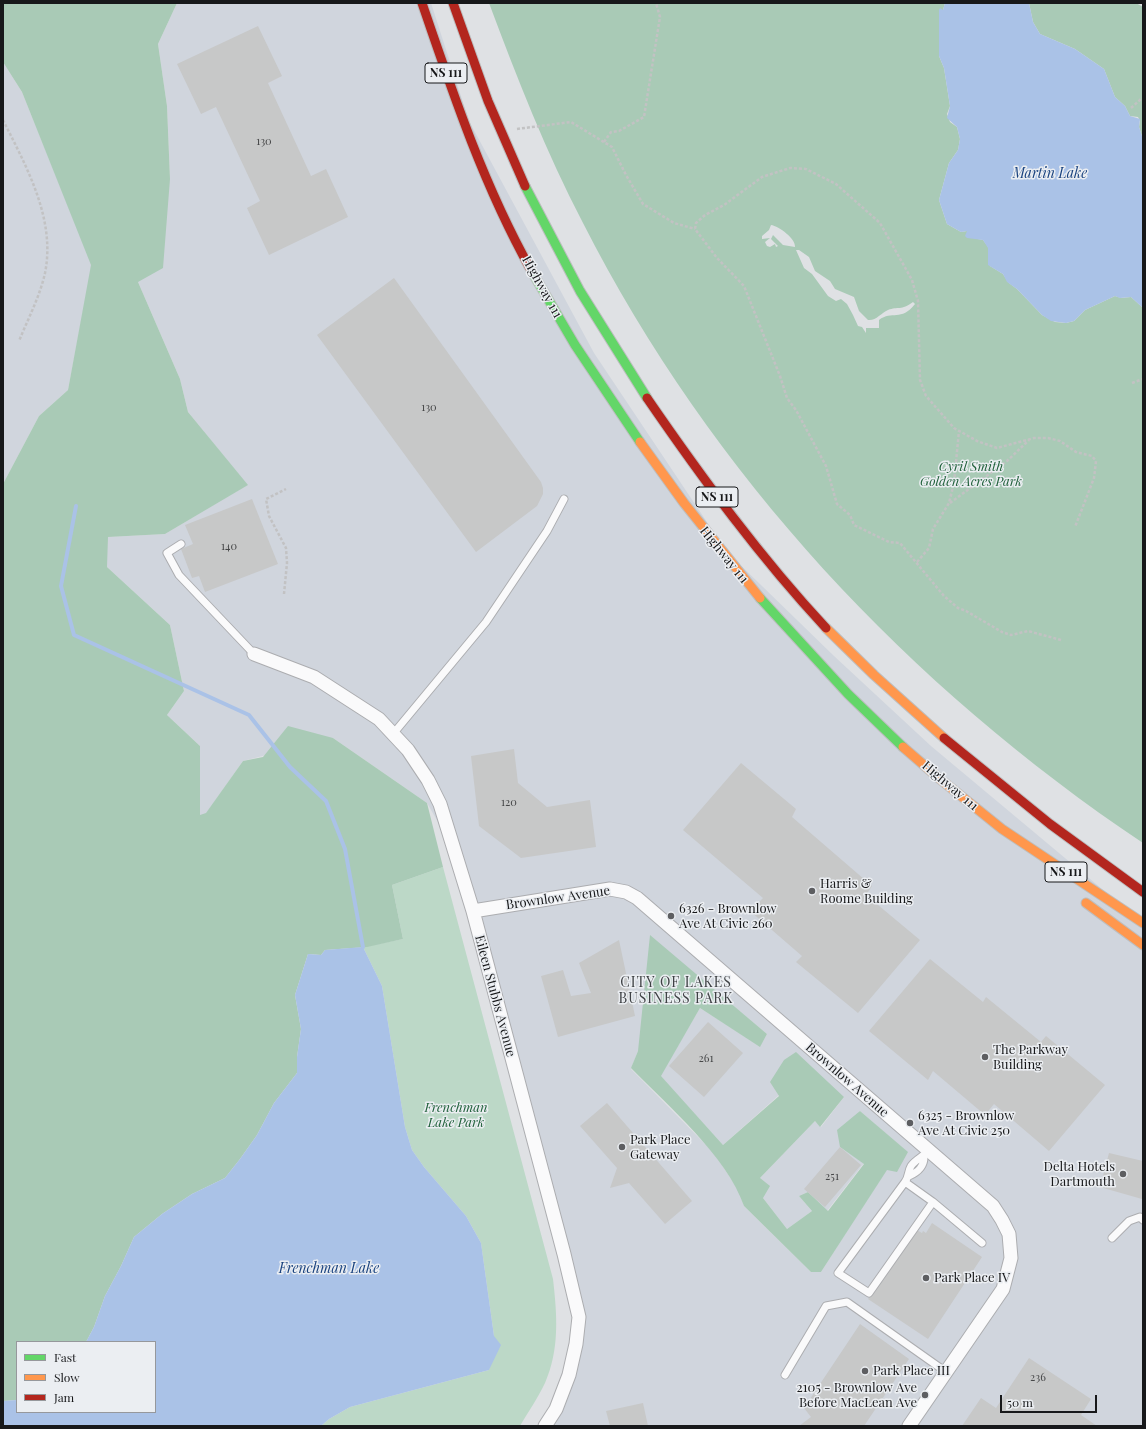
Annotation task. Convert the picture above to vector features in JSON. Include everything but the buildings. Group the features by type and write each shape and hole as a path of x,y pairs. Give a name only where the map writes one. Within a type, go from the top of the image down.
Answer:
{"highway":[{"name":"Highway 111","path":"422,3 472,143 511,231 556,313 604,392 684,504 740,575 846,693 901,746 990,820 1106,900 1143,923"},
{"name":"NS 111","path":"453,3 500,131 540,216 587,304 634,380 677,444 727,510 793,592 858,660 907,706 978,767 1126,880 1143,891"},
{"path":"441,89 472,143"},
{"path":"990,820 1042,868"},
{"path":"1079,898 1143,945"}],"street":[{"name":"Eileen Stubbs Avenue","path":"254,654 314,677 379,719 408,750 428,780 440,804 473,911 566,1262 579,1317 569,1375 556,1409 545,1426"},
{"name":"Brownlow Avenue","path":"473,911 596,890 610,889 626,892 637,898 926,1154 993,1206 1009,1234 1010,1258 1003,1289 909,1426"}],"lane":[{"path":"393,734 486,622 547,531 564,500"},
{"path":"181,544 167,553 179,575 254,654"},
{"path":"926,1154 918,1158 910,1167 907,1179 838,1273 870,1293 933,1202"},
{"path":"907,1179 982,1243"},
{"path":"1112,1238 1129,1221 1140,1218 1143,1220"},
{"path":"785,1375 826,1306 846,1302 946,1372"}],"path":[{"path":"604,142 611,132 619,131 644,117 660,17 656,3"},
{"path":"1131,108 1140,99 1143,99"},
{"path":"3,120 38,195 45,224 47,247 45,272 34,305 18,341"},
{"path":"500,131 571,122 612,147 643,204 674,224 695,229 717,258 744,286 780,376 787,398 796,410 826,466 837,504 850,515 854,525 889,542 900,543 944,596 958,608 1002,632 1011,635 1028,631 1061,640"},
{"path":"695,229 696,223 705,215 724,205 762,177 790,168 806,169 836,184 880,222 912,280 918,301 920,380 926,396 954,428 977,441 997,448 1030,439 1048,438 1060,441 1076,452 1092,456 1096,461 1094,478 1075,527"},
{"path":"1132,383 1143,379"},
{"path":"917,562 929,548 933,528 949,503 954,484 959,431"},
{"path":"949,503 1007,461 1030,439"},
{"path":"284,594 287,563 286,548 269,516 266,500 286,489"}],"shaded area":[{"path":"177,3 431,3 469,121 594,353 727,552 834,656 931,746 1114,899 1143,918 1143,1426 549,1426 583,1319 464,867 427,803 333,738 243,761 206,814 200,816 200,746 167,715 184,691 170,625 107,567 107,537 165,534 247,485 188,412 180,379 138,282 170,179 167,106 158,44","holes":["712,988 767,1034 760,1046 700,1008 660,1076 723,1145 779,1095 844,1097 821,1127 815,1121 760,1178 763,1198 787,1229 812,1211 799,1196 808,1192 827,1211 864,1163 840,1147 860,1111 907,1152 887,1169 821,1272 811,1272 744,1206 739,1191 714,1153 631,1069 638,1051"]},
{"path":"3,62 22,92 92,265 68,390 39,416 3,484"}],"green space":[{"path":"3,3 177,3 158,44 167,106 170,179 163,268 138,282 180,379 188,412 248,485 165,534 108,537 107,567 170,625 184,691 167,715 200,746 200,815 206,813 243,761 263,757 288,726 333,738 427,803 443,867 392,885 403,939 367,947 325,950 321,955 308,954 295,995 301,1029 297,1057 297,1073 274,1103 257,1135 225,1178 192,1194 162,1214 134,1237 105,1296 94,1327 87,1341 16,1341 16,1400 3,1401 3,484 39,416 68,390 91,265 22,92 3,62"},
{"name":"Cyril Smith Golden Acres Park","path":"489,3 945,3 943,10 939,10 939,56 944,68 950,106 947,114 950,122 957,127 960,139 958,150 949,163 939,200 947,224 961,232 967,231 978,239 983,240 989,248 990,266 1003,274 1009,283 1017,289 1042,315 1055,322 1066,323 1074,321 1085,310 1115,296 1121,298 1131,297 1143,308 1143,843 1057,782 975,715 897,644 823,569 755,489 692,404 634,316 583,223 569,196 521,87","holes":["771,225 786,233 793,240 795,247 783,245 773,235 771,239 778,246 776,247 775,244 770,247 767,246 765,242 770,238 762,239 762,236 769,230","796,250 799,250 809,257 815,271 830,281 835,289 854,297 859,311 868,320 876,318 885,311 902,307 913,302 915,304 905,313 884,317 879,320 879,328 866,328 866,333 862,327 858,326 847,304 841,299 836,301 828,296 812,274 804,268"]},
{"path":"1029,3 1136,3 1143,7 1143,139 1139,127 1140,121 1138,117 1130,116 1125,106 1115,97 1104,69 1075,49 1040,34 1033,22"},
{"name":"Frenchman Lake Park","path":"443,867 553,1279 556,1305 556,1331 553,1357 545,1383 520,1426 321,1426 329,1419 350,1407 489,1370 494,1336 481,1243 466,1216 424,1167 412,1150 405,1127 382,986 363,947 403,939 392,885"},
{"path":"650,935 767,1034 760,1047 700,1008 661,1076 723,1145 779,1096 770,1082 784,1060 796,1052 844,1097 820,1127 815,1121 760,1178 770,1186 763,1198 787,1229 812,1211 799,1196 808,1192 828,1211 864,1164 840,1147 837,1130 860,1111 908,1152 897,1172 887,1170 821,1272 811,1272 744,1206 736,1187 711,1150 679,1115 631,1068 638,1051"}],"water":[{"name":"Martin Lake","path":"945,3 1029,3 1033,22 1040,34 1075,49 1104,69 1115,97 1125,106 1130,116 1140,119 1139,127 1143,139 1143,308 1131,297 1120,298 1115,296 1085,310 1074,321 1066,323 1051,321 1042,315 1017,289 1007,282 1003,274 988,265 988,248 983,240 967,238 965,236 967,231 961,232 947,224 939,200 949,163 958,150 960,139 957,127 947,118 950,106 944,68 939,56 939,10 940,8 943,10"},
{"name":"Frenchman Lake","path":"363,947 382,986 405,1127 412,1150 424,1167 466,1216 481,1243 494,1336 501,1345 489,1370 350,1407 329,1419 321,1426 3,1426 3,1401 16,1400 16,1413 156,1413 156,1341 87,1341 94,1327 105,1296 134,1237 162,1214 192,1194 225,1178 257,1135 274,1103 297,1073 297,1057 301,1029 295,995 308,954 321,955 325,950"}],"waterway":[{"path":"76,506 61,586 74,635 249,715 290,767 326,801 345,849 363,947"}],"traffic: fast":[{"path":"525,186 580,291 647,398"},
{"path":"531,270 575,345 640,442"},
{"path":"760,598 848,694 903,747"}],"traffic: slow":[{"path":"640,442 684,503 760,598"},
{"path":"826,628 874,675 944,738"},
{"path":"903,747 1002,829 1143,923"},
{"path":"1086,903 1143,945"}],"traffic: jam":[{"path":"422,3 470,139 498,206 531,270"},
{"path":"453,3 488,101 525,186"},
{"path":"647,398 732,516 778,573 826,628"},
{"path":"944,738 1050,824 1143,892"}],"place":[{"name":"Harris & Roome Building","path":"812,891"},
{"name":"6326 - Brownlow Ave At Civic 260","path":"671,916"},
{"name":"The Parkway Building","path":"985,1057"},
{"name":"6325 - Brownlow Ave At Civic 250","path":"910,1123"},
{"name":"Park Place Gateway","path":"622,1147"},
{"name":"Delta Hotels Dartmouth","path":"1123,1174"},
{"name":"Park Place IV","path":"926,1278"},
{"name":"Park Place III","path":"865,1371"},
{"name":"2105 - Brownlow Ave Before MacLean Ave","path":"925,1395"}],"district":[{"name":"CITY OF LAKES BUSINESS PARK","path":"676,992"}]}
